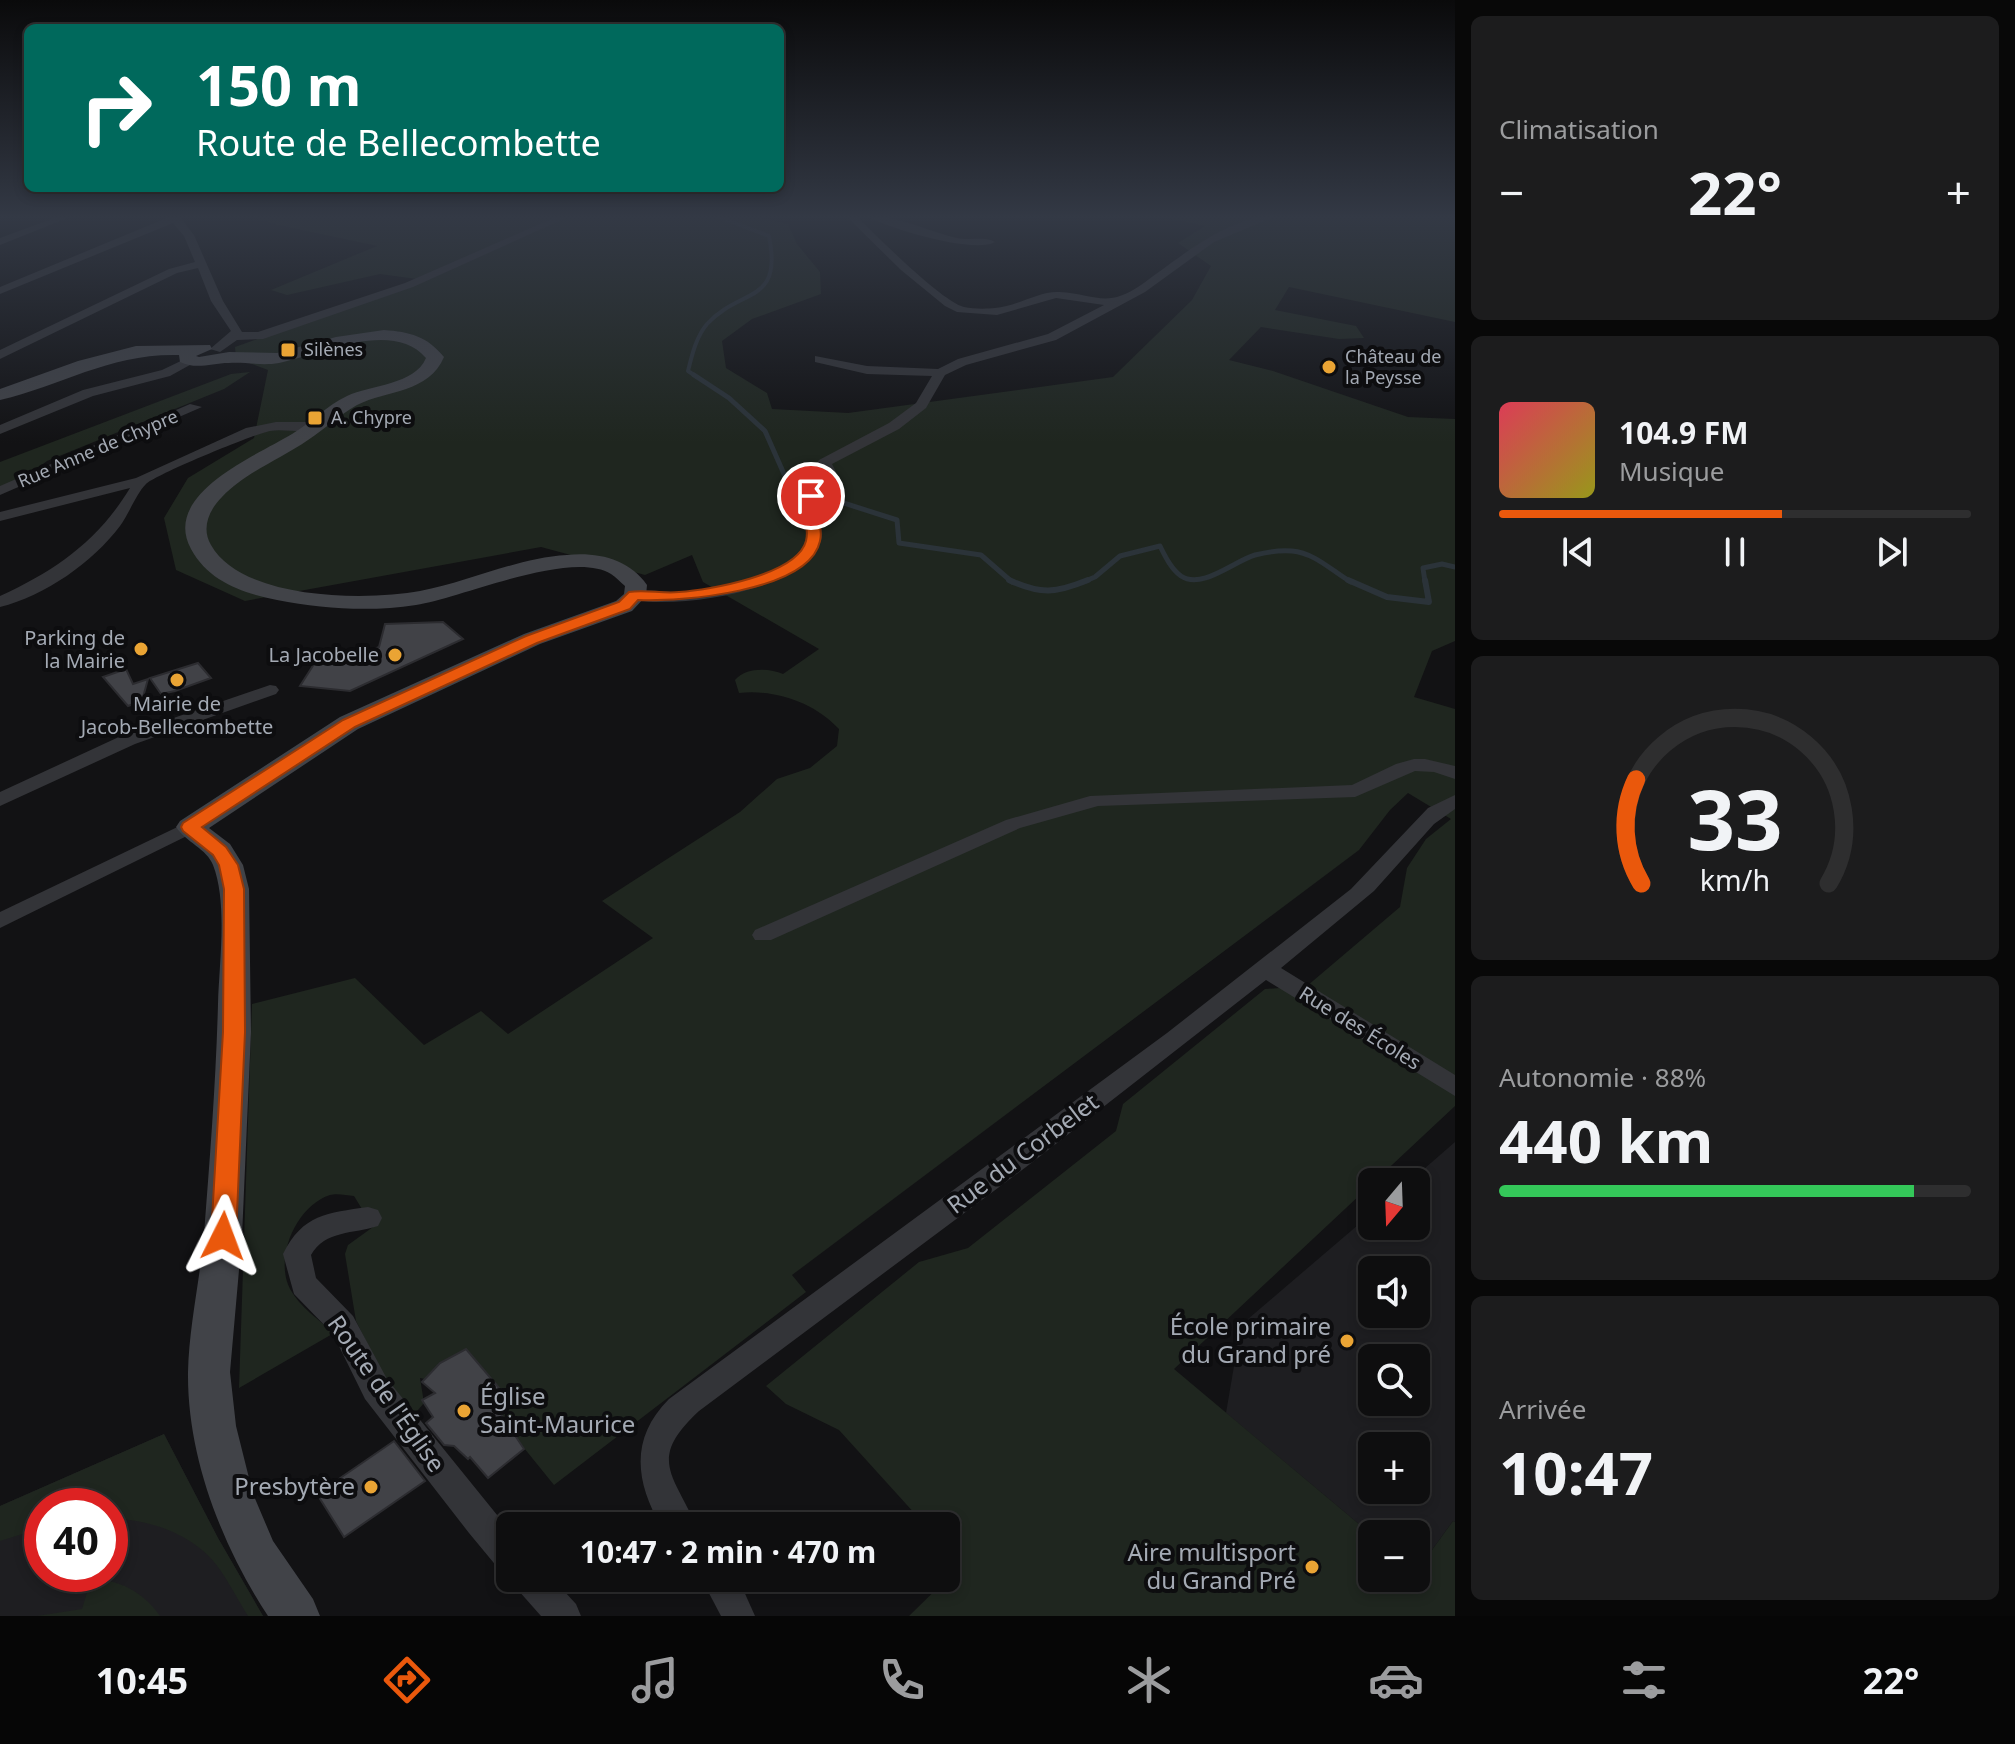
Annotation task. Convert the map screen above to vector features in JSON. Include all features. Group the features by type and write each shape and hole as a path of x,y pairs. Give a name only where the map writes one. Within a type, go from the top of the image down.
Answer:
{"street":[{"path":"0,355 129,292"},
{"path":"0,395 120,355 150,350 207,362 237,331 214,292"},
{"path":"234,336 259,336 387,292"},
{"path":"935,292 961,310 997,312 1056,295 1112,303"},
{"path":"819,359 867,370 940,373 962,362 1052,337 1136,292"},
{"path":"0,921 190,827 349,723 532,639 624,606 635,596 636,585 620,567 581,559 558,561 467,588 397,601 306,599 262,590 239,581 205,556 197,541 197,518 216,490 356,399 426,373 434,362 433,352 406,339 365,336 343,338 277,358 242,361 219,353"},
{"path":"0,430 88,393 166,373 191,357"},
{"path":"635,596 677,597 710,593 753,582 784,570 799,560 813,543 814,524 805,506 811,496 833,480 824,463 894,426 932,392 940,373"},
{"name":"Rue Anne de Chypre","path":"0,491 195,407"},
{"name":"Rue Anne de Chypre","path":"0,517 141,481 260,429 317,426"},
{"path":"260,429 282,431 296,440"},
{"path":"2,600 43,584 97,547 127,508 141,481"},
{"path":"0,800 128,740 270,690"},
{"path":"763,935 1013,824 1067,807 1107,800 1355,791 1383,781 1401,767 1412,764 1430,764 1455,773"},
{"name":"Rue du Corbelet","path":"671,1512 658,1491 652,1472 654,1453 671,1418 788,1326 1026,1155 1265,969 1346,904 1390,863 1419,824 1436,808 1455,801"},
{"path":"190,827 220,851 228,865 234,889 234,1032 223,1236 209,1372 214,1426 231,1494 256,1557 296,1616"},
{"name":"Rue des Écoles","path":"1265,969 1455,1087"},
{"name":"Route de l'Église","path":"368,1218 330,1224 307,1236 297,1254 304,1285 343,1325 376,1389 496,1539"},
{"path":"543,1592 564,1616"},
{"path":"728,1592 738,1616"}],"shaded area":[{"path":"389,292 821,292 752,319 722,341 726,368 767,393 772,409 848,413 1113,377 1196,292 1286,292 1275,310 1356,326 1364,338 1339,339 1261,327 1229,360 1273,371 1408,417 1455,419 1455,641 1432,651 1414,697 1455,709 1455,1106 1389,1168 1358,1168 1358,1197 1174,1369 1358,1523 1358,1592 1430,1592 1430,1553 1455,1522 1455,1616 909,1616 933,1592 960,1592 960,1512 913,1512 839,1430 786,1404 766,1386 919,1262 968,1248 1116,1131 1123,1104 1265,989 1307,986 1400,907 1407,868 1426,839 1451,819 1408,793 1390,810 1359,850 792,1275 806,1292 554,1485 507,1427 507,1422 504,1424 491,1408 500,1389 466,1349 425,1379 420,1378 424,1403 412,1417 381,1371 356,1321 345,1254 348,1245 373,1227 354,1196 332,1194 318,1201 298,1221 287,1249 286,1277 290,1289 304,1307 334,1333 239,1388 252,1004 355,978 424,1045 481,1011 508,1034 653,938 602,901 740,812 777,779 810,768 837,746 839,729 818,711 793,699 766,693 739,693 735,680 745,673 758,670 783,674 819,649 703,582 692,555 645,575 541,547 245,601 176,570 164,518 188,478 254,438 268,370 236,358 235,347"},
{"path":"1315,292 1455,292 1455,322"},
{"path":"250,372 224,389 47,461 31,473 0,488 0,462 231,374"},
{"name":"École primaire du Grand pré","path":"1455,1142 1455,1522 1430,1553 1430,1520 1358,1520 1358,1523 1226,1413 1241,1325 1358,1225 1358,1240 1430,1240 1430,1168 1425,1168"},
{"path":"164,1434 263,1616 0,1616 0,1506 24,1495 24,1592 128,1592 128,1488 41,1488"},
{"path":"164,1434 263,1616 248,1616 218,1567 197,1546 155,1525 128,1520 128,1488 41,1488"},
{"path":"24,1495 24,1534 0,1541 0,1506"},
{"path":"128,1588 139,1594 160,1616 37,1616 82,1609 87,1592 128,1592"}],"building":[{"name":"La Jacobelle","path":"443,622 463,639 350,691 300,686 316,661 344,662 379,647 385,624"},
{"path":"198,663 211,678 175,691 161,694 150,678"},
{"path":"126,669 133,684 148,679 142,701 128,706 103,677"},
{"name":"Église Saint-Maurice","path":"466,1349 500,1389 497,1408 524,1449 488,1478 470,1457 468,1459 454,1446 444,1445 426,1423 433,1417 422,1400 435,1393 422,1382 440,1363"},
{"name":"Presbytère","path":"394,1441 425,1481 344,1537 317,1494"}],"waterway":[{"path":"694,375 688,371 703,329 720,312 755,292"},
{"path":"694,375 729,398 765,431 784,474 806,491 897,520 899,543 981,555 1010,580"},
{"path":"1086,581 1120,556 1160,546 1174,570 1189,579 1208,577 1255,555 1287,551 1300,552 1316,559 1351,582"},
{"path":"1425,582 1423,568 1442,564 1455,567"},
{"path":"1010,580 1040,590 1067,588 1086,581"},
{"path":"1348,580 1387,597 1429,602 1425,580"}],"place":[{"name":"Silènes","path":"288,350"},
{"name":"Château de la Peysse","path":"1329,367"},
{"name":"A. Chypre","path":"315,418"},
{"name":"Parking de la Mairie","path":"141,649"},
{"name":"La Jacobelle","path":"395,655"},
{"name":"Mairie de Jacob-Bellecombette","path":"177,680"},
{"name":"École primaire du Grand pré","path":"1347,1341"},
{"name":"Église Saint-Maurice","path":"464,1411"},
{"name":"Presbytère","path":"371,1487"},
{"name":"Aire multisport du Grand Pré","path":"1312,1567"}],"route":[{"path":"223,1236 234,1032 234,889 228,865 220,851 190,827 349,723 532,639 624,606 635,596 677,597 710,593 784,570 799,560 813,543 814,524 805,506 811,496"}]}
